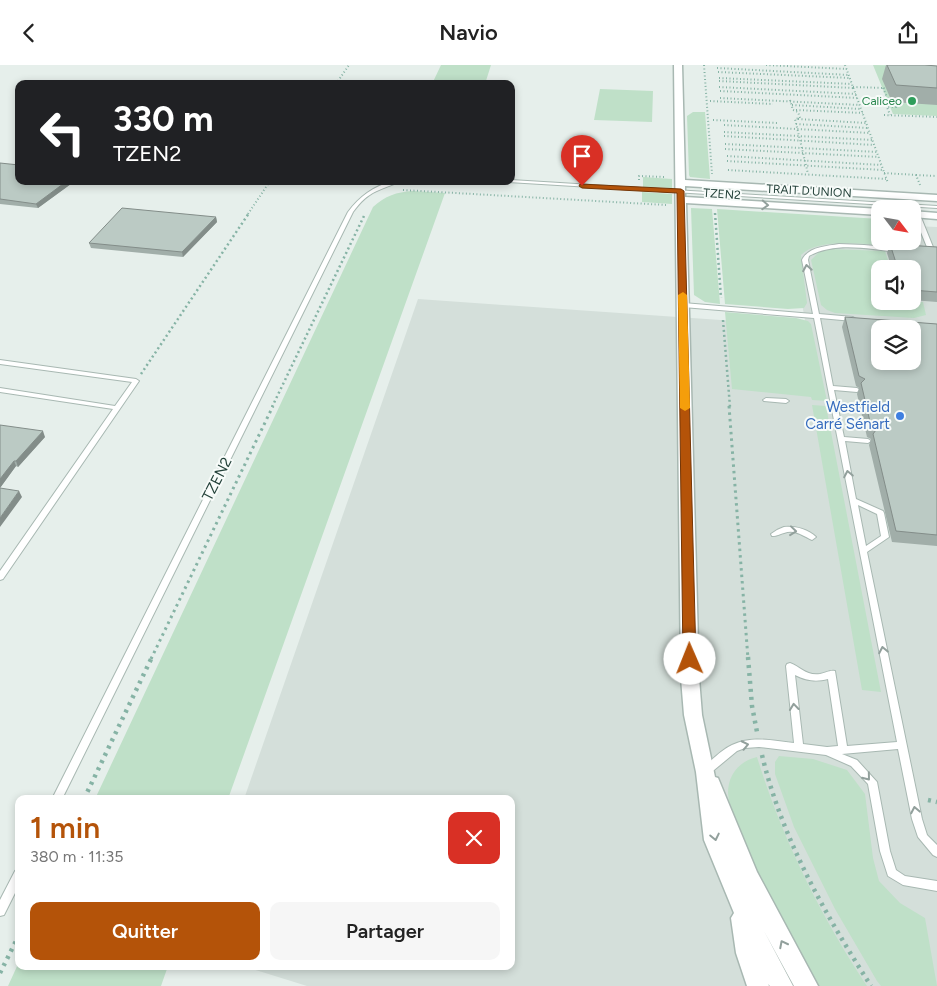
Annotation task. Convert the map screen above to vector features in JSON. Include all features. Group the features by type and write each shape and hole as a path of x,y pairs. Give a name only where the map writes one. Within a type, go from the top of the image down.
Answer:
{"street":[{"path":"678,65 678,195 683,305 690,678 693,715 706,772 714,840 739,902 769,964 782,986"},
{"name":"TRAIT D'UNION","path":"678,195 712,185 937,198"},
{"name":"TRAIT D'UNION","path":"678,195 871,212"},
{"path":"921,215 937,216"},
{"path":"706,772 722,807 742,863 790,959 807,986"},
{"path":"739,902 747,953 758,986"}],"lane":[{"name":"TZEN2","path":"515,182 678,195 937,207"},
{"name":"TZEN2","path":"58,795 351,213 365,194 384,185"},
{"path":"921,227 934,252"},
{"path":"871,248 821,247 807,255 806,260 917,819 923,837 937,852"},
{"path":"922,251 934,252"},
{"path":"683,305 858,319"},
{"path":"0,362 136,381 0,577"},
{"path":"831,388 857,390"},
{"path":"0,390 117,408"},
{"path":"766,400 786,401"},
{"path":"841,439 868,441"},
{"path":"854,500 880,513 885,537 864,551"},
{"path":"775,534 792,529 802,531 812,537"},
{"path":"799,748 790,666 798,673 811,678 824,677 832,673 843,750"},
{"path":"706,772 734,748 746,744 759,743 827,751 902,745"},
{"path":"827,751 854,763 872,782 885,851 892,873 903,880 937,886"},
{"path":"0,911 15,882"}],"path":[{"path":"339,80 349,65"},
{"path":"704,65 712,185"},
{"path":"766,65 847,69"},
{"path":"783,65 793,110"},
{"path":"838,65 845,65 847,69 890,188"},
{"path":"717,68 849,75"},
{"path":"718,72 850,78"},
{"path":"718,78 890,89"},
{"path":"719,81 853,86"},
{"path":"719,87 856,94"},
{"path":"883,88 890,102 894,103 896,107 887,107 890,115"},
{"path":"720,91 857,98"},
{"path":"720,97 860,105"},
{"path":"710,101 773,104"},
{"path":"792,105 861,109"},
{"path":"793,110 863,113"},
{"path":"793,110 798,112 800,118 795,119"},
{"path":"884,115 937,117"},
{"path":"795,119 866,123"},
{"path":"795,119 809,179"},
{"path":"713,120 777,123"},
{"path":"796,124 868,128"},
{"path":"724,125 870,133"},
{"path":"724,132 872,140"},
{"path":"724,136 874,145"},
{"path":"725,144 877,152"},
{"path":"725,149 879,157"},
{"path":"726,156 881,165"},
{"path":"727,161 937,176"},
{"path":"728,169 886,179"},
{"path":"916,175 922,190"},
{"path":"136,381 267,185"},
{"path":"400,190 678,195"},
{"path":"86,795 366,212"},
{"path":"0,973 15,943"}],"shaded area":[{"path":"787,219 871,239 871,250 921,250 921,226 937,227 937,986 307,986 256,970 515,970 515,795 245,795 418,299 806,326"}],"green space":[{"path":"441,65 491,65 486,80 434,80"},
{"name":"Caliceo","path":"873,65 937,66 937,116 893,114"},
{"path":"600,89 653,91 652,122 594,120"},
{"path":"693,112 705,112 710,179 690,177 689,175 687,116"},
{"path":"643,177 672,179 672,188 643,187"},
{"path":"401,192 445,193 229,795 97,795 373,207 391,195"},
{"path":"642,192 672,194 672,204 642,202"},
{"path":"691,208 712,209 720,304 705,302 694,295"},
{"path":"717,209 871,218 871,244 836,243 822,245 810,249 801,255 807,303 804,308 788,309 725,304"},
{"path":"830,249 885,251 888,260 871,260 871,310 921,310 921,302 923,302 926,315 914,318 835,313 827,310 821,305 811,260 820,251"},
{"path":"725,312 796,318 808,321 811,324 827,401 812,400 811,397 732,389"},
{"path":"812,405 826,406 881,692 862,690"},
{"path":"779,756 813,759 847,770 865,794 873,858 879,881 900,903 925,918 937,986 881,986 877,981 835,909 794,827 775,774 775,762"},
{"path":"757,757 790,846 818,904 867,986 814,986 769,898 734,819 728,793 732,775 740,765"},
{"path":"15,970 167,970 161,986 8,986"}],"building":[{"path":"887,65 937,66 937,88 896,85"},
{"path":"0,163 15,165 15,185 62,185 36,204 0,199"},
{"path":"122,208 216,217 182,252 89,243"},
{"path":"921,246 937,247 937,292 921,291 921,260 895,260 892,250 921,250"},
{"name":"Westfield Carré Sénart","path":"845,317 884,320 871,320 871,370 921,370 921,323 937,324 937,535 896,531 873,434 876,430 871,426 861,383 865,379 859,376"},
{"path":"0,425 43,431 14,461 0,479"},
{"path":"0,488 19,491 0,518"}],"slow traffic":[{"path":"683,295 685,408"}],"place":[{"name":"Caliceo","path":"912,101"},
{"name":"Westfield Carré Sénart","path":"900,416"}],"route":[{"path":"582,186 681,191 690,659"}]}
